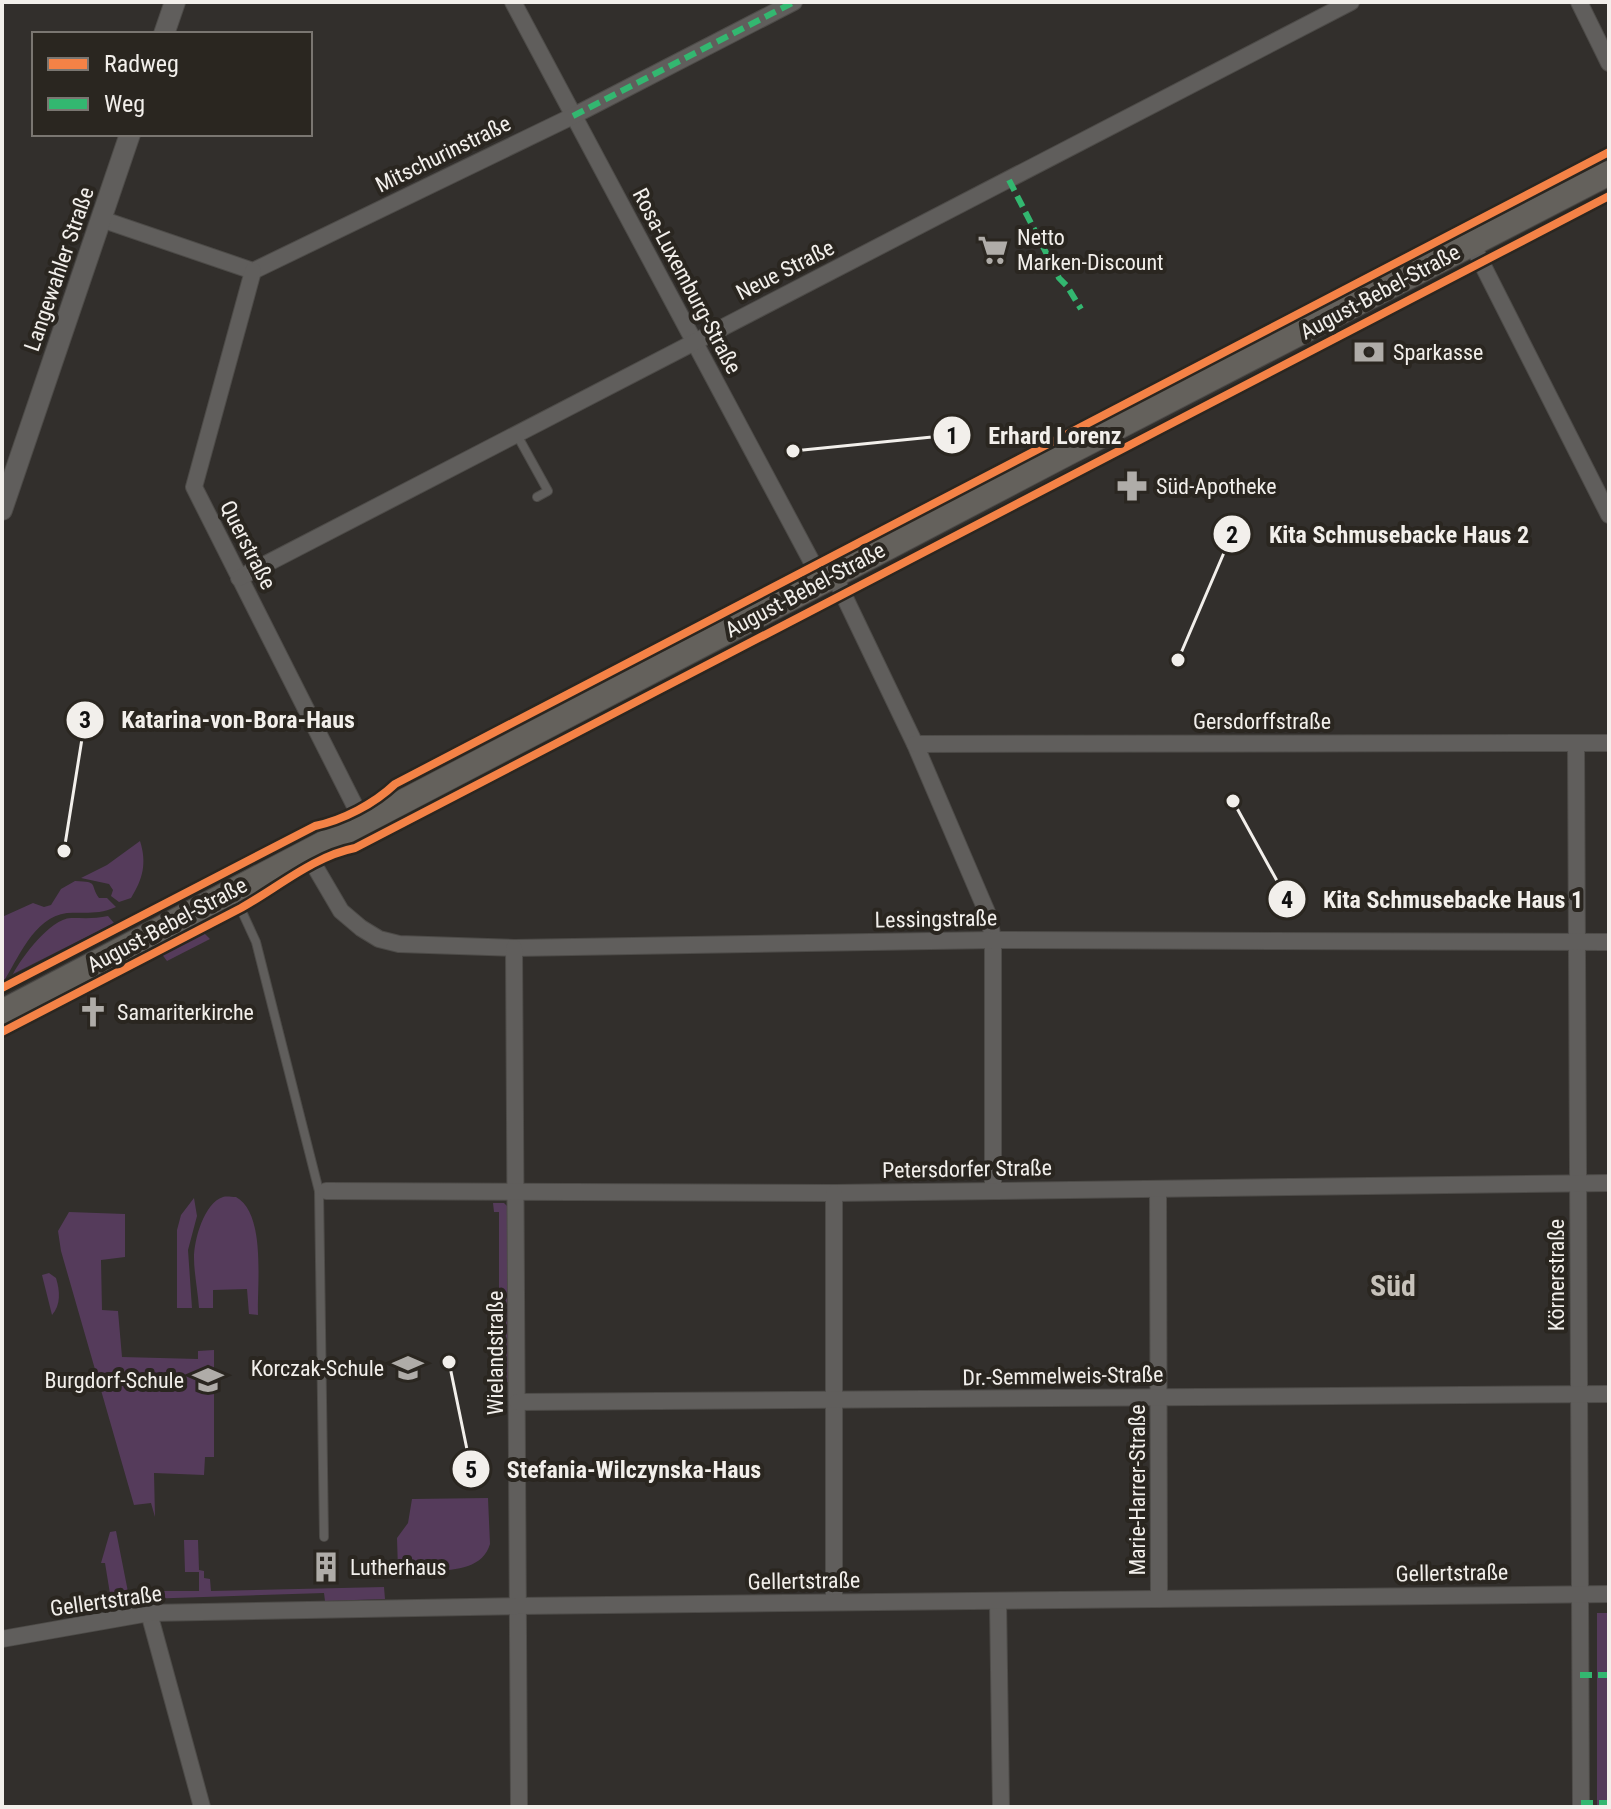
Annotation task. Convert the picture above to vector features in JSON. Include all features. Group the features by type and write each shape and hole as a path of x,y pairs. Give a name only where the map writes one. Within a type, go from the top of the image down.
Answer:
{"main road":[{"name":"August-Bebel-Straße","path":"2,1012 828,578 1609,173"}],"street":[{"path":"165,32 175,2"},
{"name":"Rosa-Luxemburg-Straße","path":"513,2 695,342 828,578 915,744 989,917 993,940 993,1191"},
{"name":"Mitschurinstraße","path":"253,271 573,116 794,2"},
{"name":"Neue Straße","path":"239,578 1351,2"},
{"path":"1579,2 1609,63"},
{"name":"Langewahler Straße","path":"2,510 129,136"},
{"path":"101,219 253,271"},
{"path":"1472,244 1607,506"},
{"name":"Querstraße","path":"253,271 194,487 364,824"},
{"name":"Körnerstraße","path":"1576,743 1581,1807"},
{"name":"Gersdorffstraße","path":"915,744 1609,743"},
{"name":"Lessingstraße","path":"307,853 341,911 379,939 399,944 514,948 993,940 1609,942"},
{"name":"Wielandstraße","path":"514,948 519,1807"},
{"name":"Petersdorfer Straße","path":"326,1191 834,1193 1609,1183"},
{"name":"Marie-Harrer-Straße","path":"1158,1189 1159,1599"},
{"path":"834,1193 834,1602"},
{"name":"Dr.-Semmelweis-Straße","path":"517,1402 1609,1394"},
{"name":"Gellertstraße","path":"2,1639 149,1613 1609,1594"},
{"path":"998,1601 1001,1807"},
{"path":"149,1613 202,1807"}],"lane":[{"path":"516,434 548,491 537,497"},
{"path":"232,891 256,942 319,1191 324,1537"}],"shaded area":[{"path":"140,841 143,871 131,898 119,902 111,896 113,890 109,884 81,878 107,865"},
{"path":"75,881 91,883 99,898 107,898 116,907 97,912 67,913 45,922 28,941 2,984 2,917 33,903 44,907 51,905 61,889"},
{"path":"108,916 114,923 13,974 30,949 54,925 71,918"},
{"path":"181,928 185,933 2,1028 2,1022"},
{"path":"203,932 210,939 167,961 161,953"},
{"path":"236,1197 246,1205 256,1233 258,1315 249,1314 247,1289 213,1290 213,1308 199,1308 194,1258 198,1232 205,1214 216,1201"},
{"path":"194,1198 197,1216 188,1250 192,1308 177,1308 177,1230 181,1215"},
{"path":"493,1203 504,1203 508,1207 511,1377 508,1382 499,1384 499,1212 494,1212"},
{"path":"69,1212 125,1214 125,1257 101,1260 102,1310 118,1311 122,1357 198,1359 198,1351 214,1350 214,1457 205,1457 204,1475 154,1473 155,1517 151,1503 134,1505 61,1251 58,1231"},
{"path":"49,1273 56,1278 59,1293 52,1315 42,1275"},
{"path":"488,1498 490,1544 475,1563 450,1570 398,1570 397,1538 408,1523 412,1499"},
{"path":"116,1531 129,1597 111,1600 105,1563 101,1563 110,1532"},
{"path":"184,1540 198,1540 199,1570 204,1571 204,1578 210,1579 211,1591 384,1587 385,1599 325,1601 324,1593 144,1599 144,1595 157,1595 158,1591 199,1591 199,1572 185,1572"},
{"path":"1597,1613 1609,1613 1609,1807 1597,1807"}],"marked path":[{"path":"573,116 794,2"},
{"path":"1009,180 1059,278 1081,309"},
{"path":"1580,1675 1609,1675"},
{"path":"1581,1803 1609,1803"}],"cycle path":[{"path":"2,988 315,826 358,810 395,784 1609,152"},
{"path":"2,1032 241,908 310,865 355,848 1609,196"}],"place":[{"name":"Netto Marken-Discount","path":"993,250"},
{"name":"Sparkasse","path":"1369,352"},
{"name":"Erhard Lorenz","path":"793,451"},
{"name":"Süd-Apotheke","path":"1132,486"},
{"name":"Kita Schmusebacke Haus 2","path":"1178,660"},
{"name":"Kita Schmusebacke Haus 1","path":"1233,801"},
{"name":"Katarina-von-Bora-Haus","path":"64,851"},
{"name":"Samariterkirche","path":"93,1012"},
{"name":"Stefania-Wilczynska-Haus","path":"449,1362"},
{"name":"Korczak-Schule","path":"408,1368"},
{"name":"Burgdorf-Schule","path":"208,1380"},
{"name":"Lutherhaus","path":"326,1567"}],"district":[{"name":"Süd","path":"1393,1285"}]}
